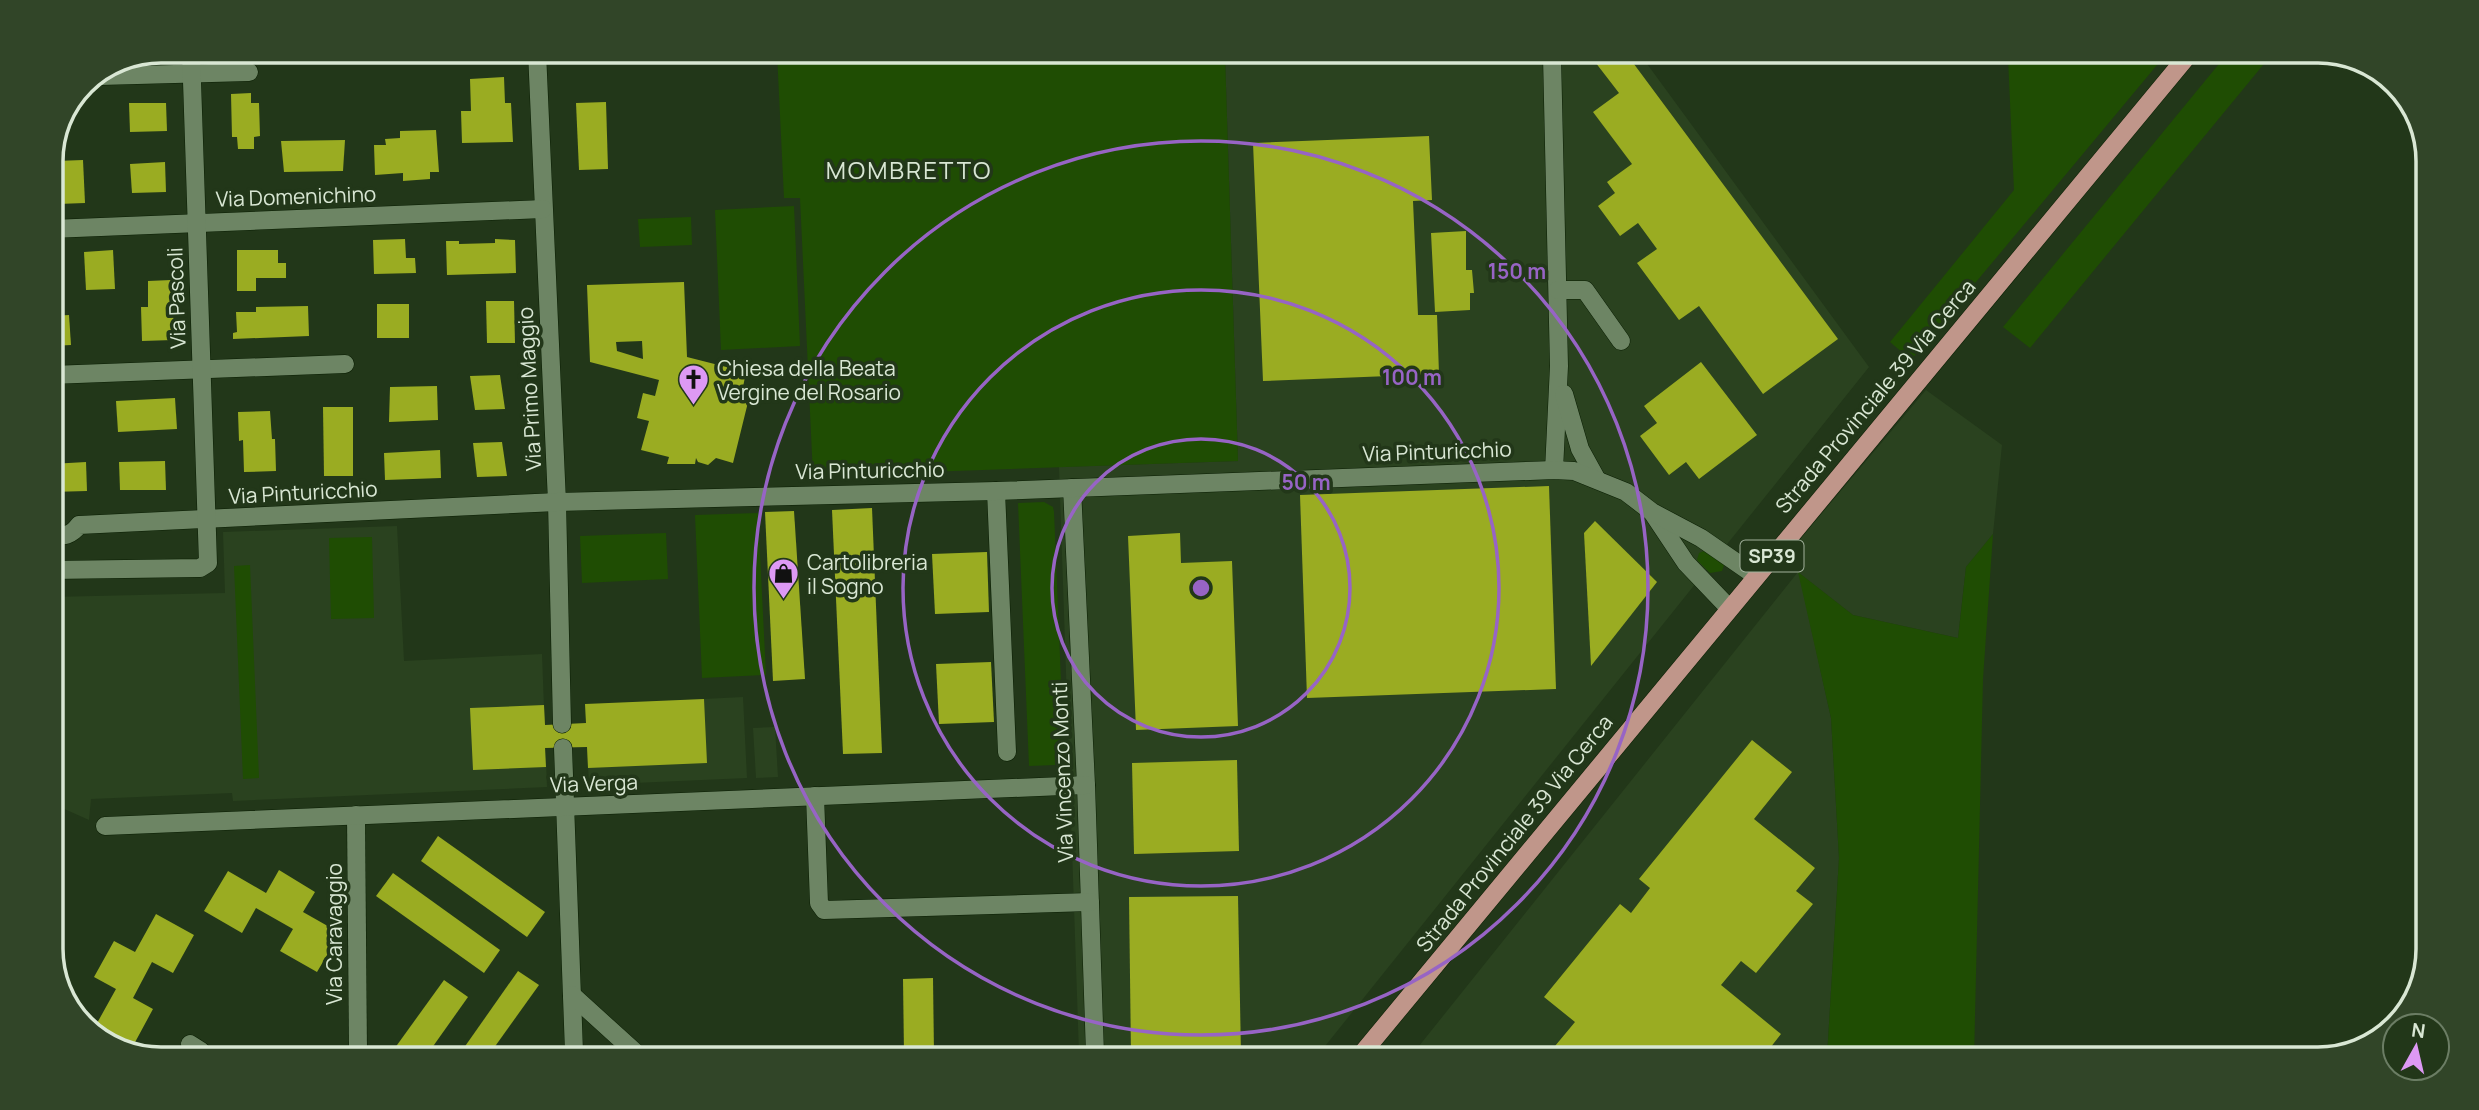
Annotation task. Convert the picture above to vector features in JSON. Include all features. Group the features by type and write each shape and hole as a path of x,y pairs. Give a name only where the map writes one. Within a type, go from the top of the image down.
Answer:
{"main road":[{"name":"Strada Provinciale 39 Via Cerca","path":"1367,1047 2182,63"}],"street":[{"name":"Via Pascoli","path":"63,569 200,568 208,563 192,63"},
{"name":"Via Primo Maggio","path":"537,63 557,502 562,724"},
{"path":"1552,63 1559,366 1554,470"},
{"path":"114,76 249,72"},
{"name":"Via Domenichino","path":"63,229 543,209"},
{"path":"1558,290 1585,290 1621,341"},
{"path":"63,375 345,364"},
{"path":"1559,366 1566,407 1576,438 1597,478"},
{"name":"Via Pinturicchio","path":"63,536 74,532 79,525 557,502 996,491 1554,470 1574,471 1597,478 1626,492 1652,512"},
{"name":"Via Vincenzo Monti","path":"1072,488 1095,1047"},
{"path":"996,491 1007,752"},
{"path":"1652,512 1701,538 1756,576"},
{"path":"1652,512 1686,563 1729,608"},
{"path":"563,748 574,1047"},
{"name":"Via Verga","path":"105,826 1086,785"},
{"path":"815,796 819,902 824,910 1090,902"},
{"name":"Via Caravaggio","path":"356,816 358,1047"},
{"path":"572,995 629,1047"}],"shaded area":[{"path":"1225,63 1646,63 1869,367 1324,1047 1079,1047 1059,467 1238,461"},
{"path":"1926,390 2002,445 1993,534 1966,567 1958,638 1853,615 1799,573 1831,718 1839,858 1828,1047 1418,1047 1798,572 1796,544"},
{"path":"397,526 404,661 542,654 547,787 233,801 232,793 91,799 89,820 63,808 63,597 225,593 223,532"},
{"path":"743,697 747,778 589,785 585,705"},
{"path":"775,727 778,777 756,778 753,728"}],"green space":[{"path":"777,63 1225,63 1238,461 813,476 800,198 784,198"},
{"path":"2008,63 2159,63 1911,360 1890,342 2014,190"},
{"path":"2220,63 2265,63 2030,348 2003,327"},
{"path":"794,206 800,346 721,350 715,210"},
{"path":"691,217 692,245 640,247 638,219"},
{"path":"1044,502 1053,507 1054,512 1064,754 1063,759 1055,765 1029,766 1018,503"},
{"path":"758,513 766,675 702,678 695,515"},
{"path":"666,533 668,579 582,583 580,536"},
{"path":"1993,534 1983,679 1974,1047 1828,1047 1839,858 1831,718 1798,572 1853,615 1958,638 1966,567"},
{"path":"372,537 374,618 331,619 329,538"},
{"path":"1699,553 1713,553 1720,559 1724,565 1722,571 1710,573 1697,560"},
{"path":"250,565 259,778 243,779 234,566"}],"building":[{"path":"1596,63 1633,63 1838,339 1763,394 1699,306 1679,320 1637,263 1657,249 1638,223 1620,236 1598,206 1615,193 1607,182 1632,164 1593,112 1619,93"},
{"path":"504,77 505,103 511,103 513,142 462,143 461,111 471,111 470,79"},
{"path":"251,93 251,103 259,103 260,136 254,137 254,149 238,149 237,137 232,137 231,94"},
{"path":"606,102 608,169 579,170 576,103"},
{"path":"129,103 166,103 167,131 130,132"},
{"path":"436,130 439,172 430,172 430,179 403,181 403,173 375,175 374,145 386,145 385,139 400,138 400,131"},
{"path":"1429,136 1432,200 1413,201 1418,315 1437,315 1439,374 1263,381 1253,143"},
{"path":"345,140 343,171 284,172 281,141"},
{"path":"83,160 85,203 63,204 63,161"},
{"path":"165,162 166,192 132,193 130,164"},
{"path":"1466,231 1466,270 1472,270 1474,293 1470,293 1470,310 1435,312 1431,233"},
{"path":"405,239 406,258 415,258 416,273 374,274 373,240"},
{"path":"495,239 515,240 516,273 447,275 446,241 459,241 459,244 495,243"},
{"path":"113,250 115,289 86,290 84,252"},
{"path":"237,250 278,250 278,263 286,263 286,278 256,278 256,291 237,291"},
{"path":"171,280 174,292 173,340 142,341 141,307 148,307 148,281"},
{"path":"684,282 687,357 746,372 743,387 751,390 733,463 716,458 708,465 698,462 696,458 695,464 667,464 669,457 641,450 649,421 637,418 643,393 655,396 659,380 590,362 587,285","holes":["642,341 643,359 617,351 616,342"]},
{"path":"486,301 514,301 515,343 487,343"},
{"path":"377,304 409,304 409,338 377,338"},
{"path":"308,306 309,336 233,339 233,333 237,332 236,312 256,312 256,307"},
{"path":"63,315 69,315 71,345 63,345"},
{"path":"1701,362 1757,435 1699,479 1686,462 1669,475 1640,436 1657,423 1644,406"},
{"path":"500,375 505,409 475,410 470,376"},
{"path":"437,386 438,420 389,422 390,387"},
{"path":"175,398 177,429 118,432 116,401"},
{"path":"323,407 353,407 353,476 324,476"},
{"path":"270,411 272,439 275,439 276,471 244,472 243,440 239,441 238,412"},
{"path":"502,442 507,476 477,477 473,443"},
{"path":"440,450 441,478 385,480 384,453"},
{"path":"165,461 166,490 120,490 119,462"},
{"path":"86,462 87,491 63,492 63,463"},
{"path":"1549,486 1556,689 1307,698 1300,495"},
{"path":"872,508 882,753 843,754 832,510"},
{"path":"794,511 805,679 773,681 765,512"},
{"path":"1595,521 1657,582 1591,666 1584,533"},
{"path":"1180,533 1181,563 1232,561 1238,726 1136,730 1128,536"},
{"path":"987,552 989,612 935,614 932,554"},
{"path":"991,662 994,722 939,724 936,664"},
{"path":"704,699 707,763 588,768 587,747 545,748 546,767 473,770 470,708 544,705 545,725 586,723 585,704"},
{"path":"1752,740 1792,772 1754,819 1815,868 1796,891 1813,904 1756,973 1741,961 1721,985 1781,1034 1771,1047 1555,1046 1575,1022 1544,997 1620,904 1631,913 1650,888 1639,879"},
{"path":"1237,760 1239,851 1134,854 1132,763"},
{"path":"438,836 545,912 527,937 421,861"},
{"path":"279,870 315,892 303,912 340,933 317,972 280,951 293,929 256,908 242,933 204,911 228,871 266,893"},
{"path":"393,873 500,950 484,973 376,896"},
{"path":"1238,896 1241,1047 1131,1047 1129,897"},
{"path":"156,914 194,935 173,973 152,962 133,998 153,1009 135,1043 112,1034 97,1023 116,989 94,977 114,941 135,952"},
{"path":"518,971 539,985 495,1047 465,1047"},
{"path":"933,978 934,1047 904,1047 903,979"},
{"path":"444,980 468,997 433,1047 396,1047"}],"place":[{"name":"Chiesa della Beata Vergine del Rosario","path":"694,407"},
{"name":"Cartolibreria il Sogno","path":"784,601"}],"district":[{"name":"MOMBRETTO","path":"909,169"}]}
